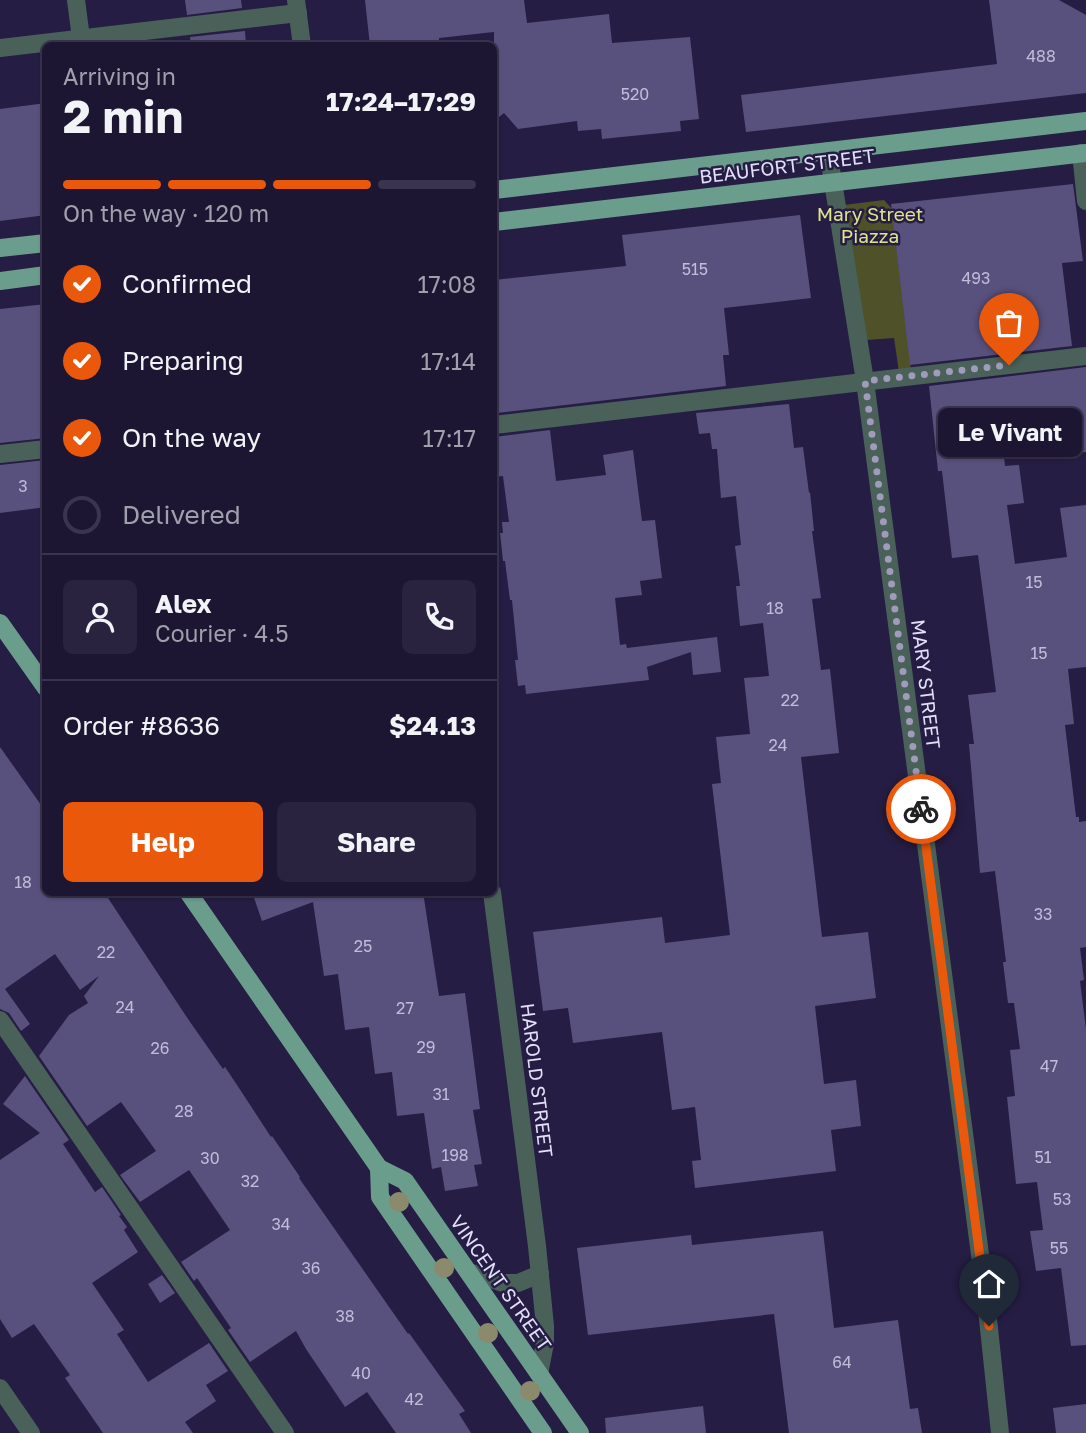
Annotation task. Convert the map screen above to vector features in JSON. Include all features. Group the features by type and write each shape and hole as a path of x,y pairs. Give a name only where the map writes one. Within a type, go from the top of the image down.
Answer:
{"main road":[{"name":"BEAUFORT STREET","path":"497,190 1086,121"},
{"name":"BEAUFORT STREET","path":"497,222 1084,153"},
{"path":"0,248 42,243"},
{"path":"0,281 42,276"},
{"path":"0,622 42,682"},
{"name":"VINCENT STREET","path":"191,896 379,1168 405,1181 580,1433"},
{"name":"VINCENT STREET","path":"379,1168 380,1197 542,1433"}],"street":[{"path":"76,0 81,38"},
{"path":"49,42 297,6 302,42"},
{"path":"0,48 42,43"},
{"name":"MARY STREET","path":"828,151 865,381 986,1300 1000,1433"},
{"path":"1084,153 1086,201"},
{"path":"497,425 1086,356"},
{"path":"0,454 42,449"},
{"name":"HAROLD STREET","path":"493,896 540,1274 545,1343 539,1374"},
{"path":"0,1020 285,1433"},
{"path":"469,1272 503,1283 518,1283 540,1274"},
{"path":"0,1388 32,1433"}],"green space":[{"name":"Mary Street Piazza","path":"884,200 892,209 911,370 899,372 894,338 866,340 844,205"}],"building":[{"path":"185,0 241,0 242,8 187,15"},
{"path":"365,0 524,0 527,23 609,14 612,43 690,37 699,119 680,121 681,131 602,139 601,129 578,131 577,121 518,129 504,113 497,119 497,42 494,42 494,32 439,38 439,42 370,42"},
{"path":"989,0 1059,0 1086,15 1086,93 746,132 741,95 997,64"},
{"path":"245,31 246,42 191,42 190,37"},
{"path":"42,104 42,216 0,221 0,109"},
{"path":"1073,184 1083,261 1062,263 1072,346 910,365 891,204"},
{"path":"800,215 811,298 724,308 729,355 723,355 726,386 497,413 497,280 626,266 622,235"},
{"path":"42,304 42,438 0,443 0,309"},
{"path":"1086,367 1086,452 1065,454 1060,412 1000,419 1005,466 1019,465 1024,503 1007,505 1015,564 1067,557 1060,508 1086,505 1086,667 1068,669 1074,724 1065,725 1076,817 1079,817 1079,822 1086,821 1086,947 1080,948 1084,980 1080,981 1086,1029 1086,1345 1071,1346 1061,1268 1036,1271 1030,1231 1043,1230 1037,1182 1016,1184 1007,1097 1015,1096 1010,1050 1020,1049 1014,1003 1008,1003 995,871 980,873 969,744 974,744 968,695 996,692 978,555 952,558 942,471 938,471 929,386"},
{"path":"789,404 794,448 803,447 810,492 821,598 812,599 821,670 830,669 839,753 801,757 822,937 868,932 876,998 815,1006 824,1084 856,1080 861,1126 831,1130 836,1171 695,1188 692,1161 701,1160 695,1107 672,1110 662,1032 573,1043 568,1008 543,1011 533,932 662,917 665,943 730,935 712,784 721,783 716,737 750,734 744,678 769,676 763,623 740,626 736,586 740,586 735,546 741,545 736,496 721,498 717,449 712,449 710,433 699,434 696,413"},
{"path":"550,430 556,481 606,475 603,455 633,450 642,521 655,520 662,578 640,581 642,595 615,598 620,645 626,644 627,648 717,637 721,672 693,675 691,652 647,667 649,680 526,694 525,685 518,686 512,600 500,533 503,533 502,522 509,522 503,476 497,477 497,437"},
{"path":"42,460 42,508 0,513 0,465"},
{"path":"0,747 42,806 42,896 107,896 188,1019 223,1069 225,1067 299,1178 465,1411 459,1414 471,1433 396,1433 367,1392 345,1407 296,1331 250,1362 197,1278 194,1281 181,1262 230,1230 189,1170 140,1202 120,1175 156,1151 121,1102 87,1126 39,1056 69,1015 88,1003 84,996 99,976 80,990 55,954 5,989 30,1024 21,1031 9,1013 0,1009"},
{"path":"253,896 424,896 439,996 465,993 480,1109 473,1110 482,1164 474,1165 478,1186 445,1191 441,1167 432,1169 424,1113 397,1116 392,1072 375,1074 369,1027 345,1030 338,974 324,976 313,902 262,921"},
{"path":"25,1076 69,1140 63,1144 95,1192 102,1187 121,1215 119,1216 127,1227 124,1230 138,1252 92,1283 124,1330 117,1334 148,1382 209,1343 228,1371 206,1385 216,1401 185,1422 193,1433 103,1433 65,1378 70,1375 34,1324 12,1338 0,1319 0,1160 40,1133 3,1104"},
{"path":"823,1231 834,1328 898,1320 910,1409 918,1408 922,1433 789,1433 774,1314 588,1335 577,1248 691,1235 692,1245"},
{"path":"162,1275 175,1293 160,1303 148,1284"},
{"path":"1086,1404 1086,1433 1056,1433 1053,1408"},
{"path":"703,1406 706,1433 606,1433 605,1418"}],"way so far":[{"path":"921,809 865,381 1009,365"}],"place":[{"name":"Le Vivant","path":"1009,365"}],"route":[{"path":"921,809 989,1326"}]}
